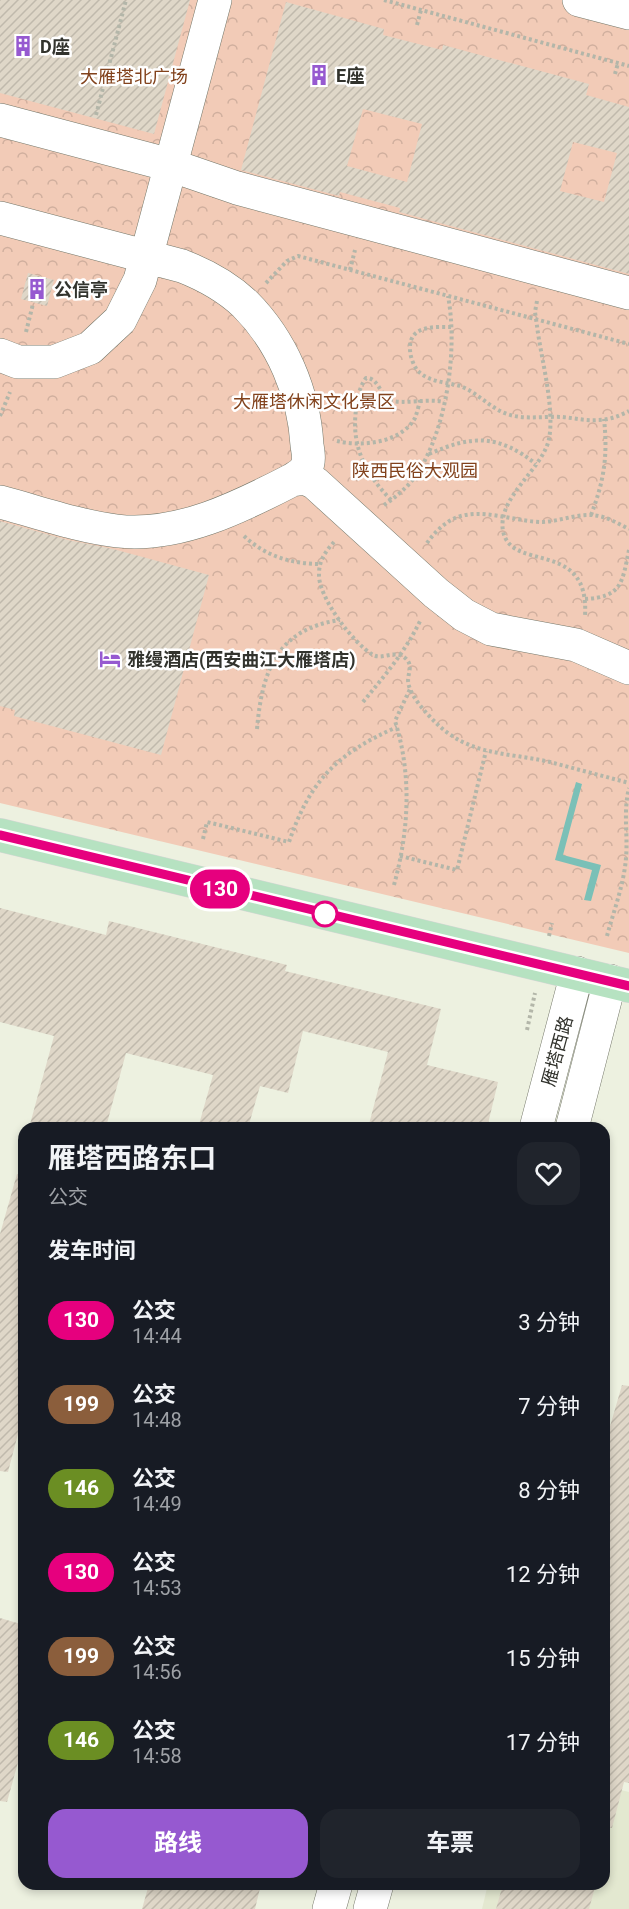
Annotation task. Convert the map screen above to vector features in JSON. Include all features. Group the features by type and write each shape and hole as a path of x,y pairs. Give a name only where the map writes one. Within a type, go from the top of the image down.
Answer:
{"main road":[{"path":"0,835 620,983"}],"street":[{"path":"0,355 18,362 54,362 90,348 120,320 140,280 215,0"},
{"path":"579,0 629,13"},
{"path":"0,120 171,165 237,188 629,293"},
{"path":"0,218 182,266 211,279 246,305 272,338 282,355 302,406 306,462 436,593 464,615 491,629 580,647 629,668"},
{"path":"0,502 97,528 119,531 169,528 223,513 306,462"},
{"name":"雁塔西路","path":"538,1122 578,973"},
{"name":"雁塔西路","path":"574,1122 620,983"},
{"path":"329,1909 334,1890"},
{"path":"370,1909 375,1890"}],"path":[{"path":"88,143 126,0"},
{"path":"384,0 629,66"},
{"path":"417,25 421,10"},
{"path":"615,74 618,63"},
{"path":"246,305 287,261 297,256 629,344"},
{"path":"545,270 536,306 536,319 552,417 549,441 507,507 503,532 510,545 524,552 563,564 573,571 585,599 585,628 580,647"},
{"path":"451,327 421,329 413,334 410,352 418,370 427,378 461,387 506,414 519,417 590,420 604,419 629,411"},
{"path":"391,500 378,487 364,465 355,436 356,410 362,384 366,378 376,381 386,397 394,401 444,402"},
{"path":"306,462 333,440 357,444 379,442 400,434 414,419 420,400"},
{"path":"590,515 600,492 605,469 604,419"},
{"path":"428,455 463,441 482,440 510,446 536,464"},
{"path":"223,513 251,542 268,553 295,562 320,564"},
{"path":"411,568 430,538 443,526 456,518 477,514 545,522 590,515 608,519 629,528"},
{"path":"585,599 605,597 620,585 629,550"},
{"path":"363,702 412,639 426,608 436,593"},
{"path":"257,729 259,702 264,684 279,651 298,633 339,620"},
{"path":"394,885 407,810 404,755 396,716 410,689"},
{"path":"203,839 207,822 289,842 305,801 328,771 358,746 397,727"},
{"path":"400,856 458,870 486,751"},
{"path":"607,936 624,872 626,855 624,817 629,788"},
{"path":"624,872 629,862"}],"shaded area":[{"path":"610,1787 629,1792 629,1909 482,1909 487,1890 610,1890"}],"green space":[{"name":"陕西民俗大观园","path":"0,0 629,0 629,953 0,803"}],"water":[{"path":"576,782 582,784 563,855 601,865 591,901 584,900 592,870 555,860"}],"building":[{"name":"大雁塔北广场","path":"0,0 190,0 154,134 0,93"},
{"path":"286,2 384,29 383,35 442,50 443,45 589,84 586,95 629,107 629,274 399,212 400,208 340,192 339,196 241,170","holes":["363,109 422,124 407,182 347,166","573,142 617,153 604,202 560,191"]},
{"name":"公信亭","path":"28,273 54,280 47,306 21,299"},
{"path":"0,521 209,575 161,755 14,716 15,710 0,706"},
{"path":"0,908 106,935 109,921 287,965 285,971 441,1009 427,1065 498,1082 488,1122 370,1122 388,1052 303,1031 288,1093 260,1086 250,1122 200,1122 213,1075 126,1053 107,1122 31,1122 54,1036 0,1022"},
{"path":"18,1174 18,1434 8,1472 0,1471 0,1234"},
{"path":"622,1385 629,1386 629,1783 624,1782 612,1828 610,1828 610,1426"},
{"path":"0,1618 18,1623 18,1763 7,1802 0,1801"},
{"path":"147,1890 260,1890 255,1909 142,1909"},
{"path":"501,1890 594,1890 589,1909 496,1909"}],"bus line":[{"name":"130","path":"0,835 629,986"}],"place":[{"name":"D座","path":"23,46"},
{"name":"E座","path":"319,75"},
{"name":"公信亭","path":"37,289"},
{"name":"雅缦酒店(西安曲江大雁塔店)","path":"110,659"}],"park label":[{"name":"大雁塔休闲文化景区","path":"314,401"}]}
